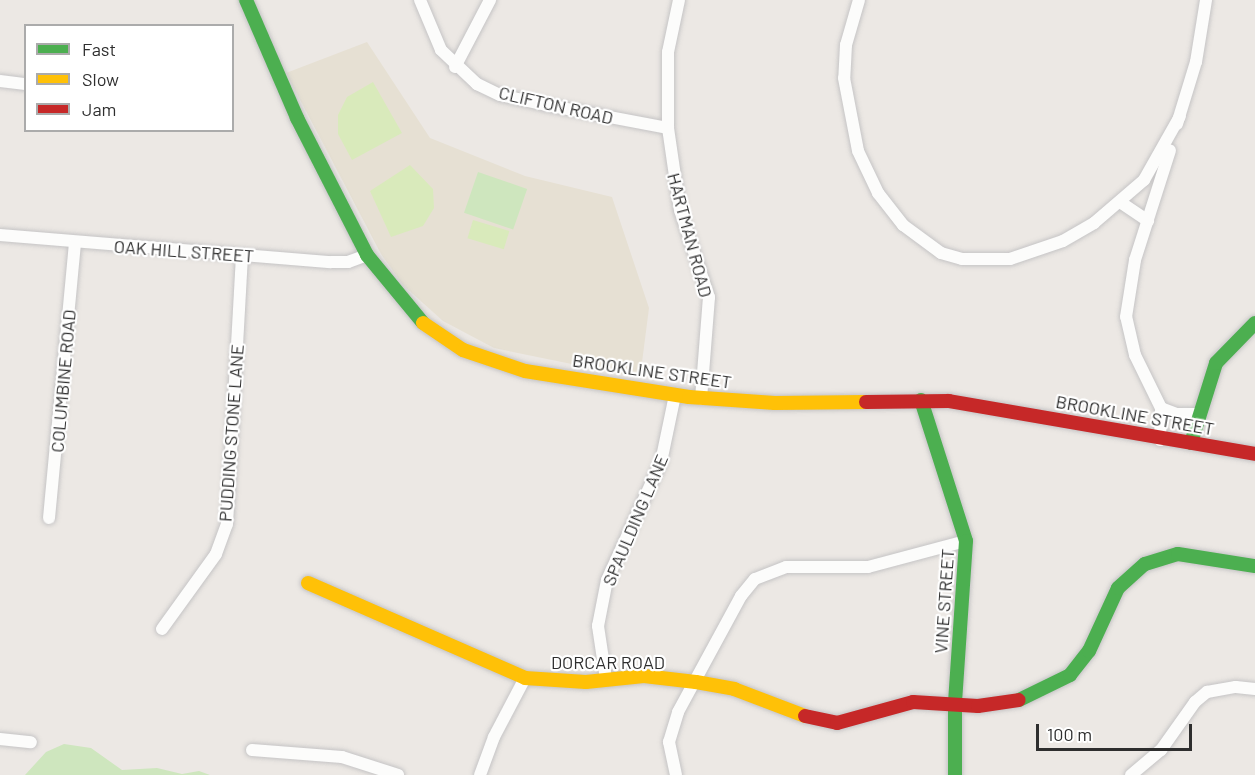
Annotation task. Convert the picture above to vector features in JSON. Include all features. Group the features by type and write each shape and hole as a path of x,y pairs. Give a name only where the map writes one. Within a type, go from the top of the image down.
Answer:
{"street":[{"name":"BROOKLINE STREET","path":"246,0 297,118 367,255 412,312 429,328 463,350 525,371 701,399 775,403 921,400 1016,412 1160,440 1255,454"},
{"name":"CLIFTON ROAD","path":"420,0 441,50 455,67 477,84 500,95 668,128"},
{"path":"455,67 490,0"},
{"name":"HARTMAN ROAD","path":"679,0 668,52 668,128 680,210 709,297 701,399"},
{"path":"859,0 846,45 844,78 858,151 878,193 903,225 941,253 962,259 1010,259 1063,241 1120,202 1158,161 1180,116"},
{"path":"1160,440 1161,408 1136,355 1126,317 1135,260 1196,62 1206,0"},
{"path":"0,81 24,84"},
{"path":"1120,202 1148,221"},
{"name":"OAK HILL STREET","path":"0,235 75,243 331,262 348,262 367,255"},
{"name":"COLUMBINE ROAD","path":"49,518 75,243"},
{"name":"PUDDING STONE LANE","path":"162,628 216,554 227,524 242,255"},
{"path":"1191,443 1198,414 1216,363 1255,323"},
{"name":"SPAULDING LANE","path":"606,679 598,626 607,580 661,462 675,395"},
{"name":"VINE STREET","path":"921,400 966,541 966,584 955,702 955,775"},
{"path":"1161,408 1177,414 1198,414"},
{"path":"676,775 669,742 678,712 741,596 755,579 771,571 802,566 868,567 966,541"},
{"name":"DORCAR ROAD","path":"308,583 525,678 606,679 644,676 696,682 734,689 823,722 837,723 913,702 1007,704 1029,698 1070,675 1089,651 1106,606 1118,588 1145,564 1178,554 1255,566"},
{"path":"480,775 494,737 525,678"},
{"path":"1131,775 1161,750 1195,702 1207,692 1236,687 1255,689"},
{"path":"0,739 31,742"},
{"path":"252,750 342,757 398,775"}],"shaded area":[{"path":"367,42 430,138 525,176 612,197 649,308 640,378 494,348 443,321 403,285 381,254 286,73"}],"green space":[{"path":"373,82 402,133 352,160 338,134 338,115 347,97"},
{"path":"410,165 433,189 434,208 423,226 391,237 370,191"},
{"path":"478,172 527,189 513,230 464,213"},
{"path":"473,220 509,231 504,249 467,238"},
{"path":"64,744 91,748 122,770 157,768 182,774 199,771 210,775 25,775 46,752"}],"traffic: fast":[{"path":"246,0 297,118 367,255 423,323"},
{"path":"1191,443 1216,363 1255,323"},
{"path":"921,400 966,541 955,702 955,775"},
{"path":"1019,700 1070,675 1089,651 1118,588 1145,564 1178,554 1255,566"}],"traffic: slow":[{"path":"423,323 463,350 525,371 689,397 775,403 866,402"},
{"path":"308,583 525,678 586,682 644,676 696,682 734,689 805,716"}],"traffic: jam":[{"path":"866,402 949,401 1255,454"},
{"path":"805,716 837,723 913,702 978,706 1019,700"}]}
